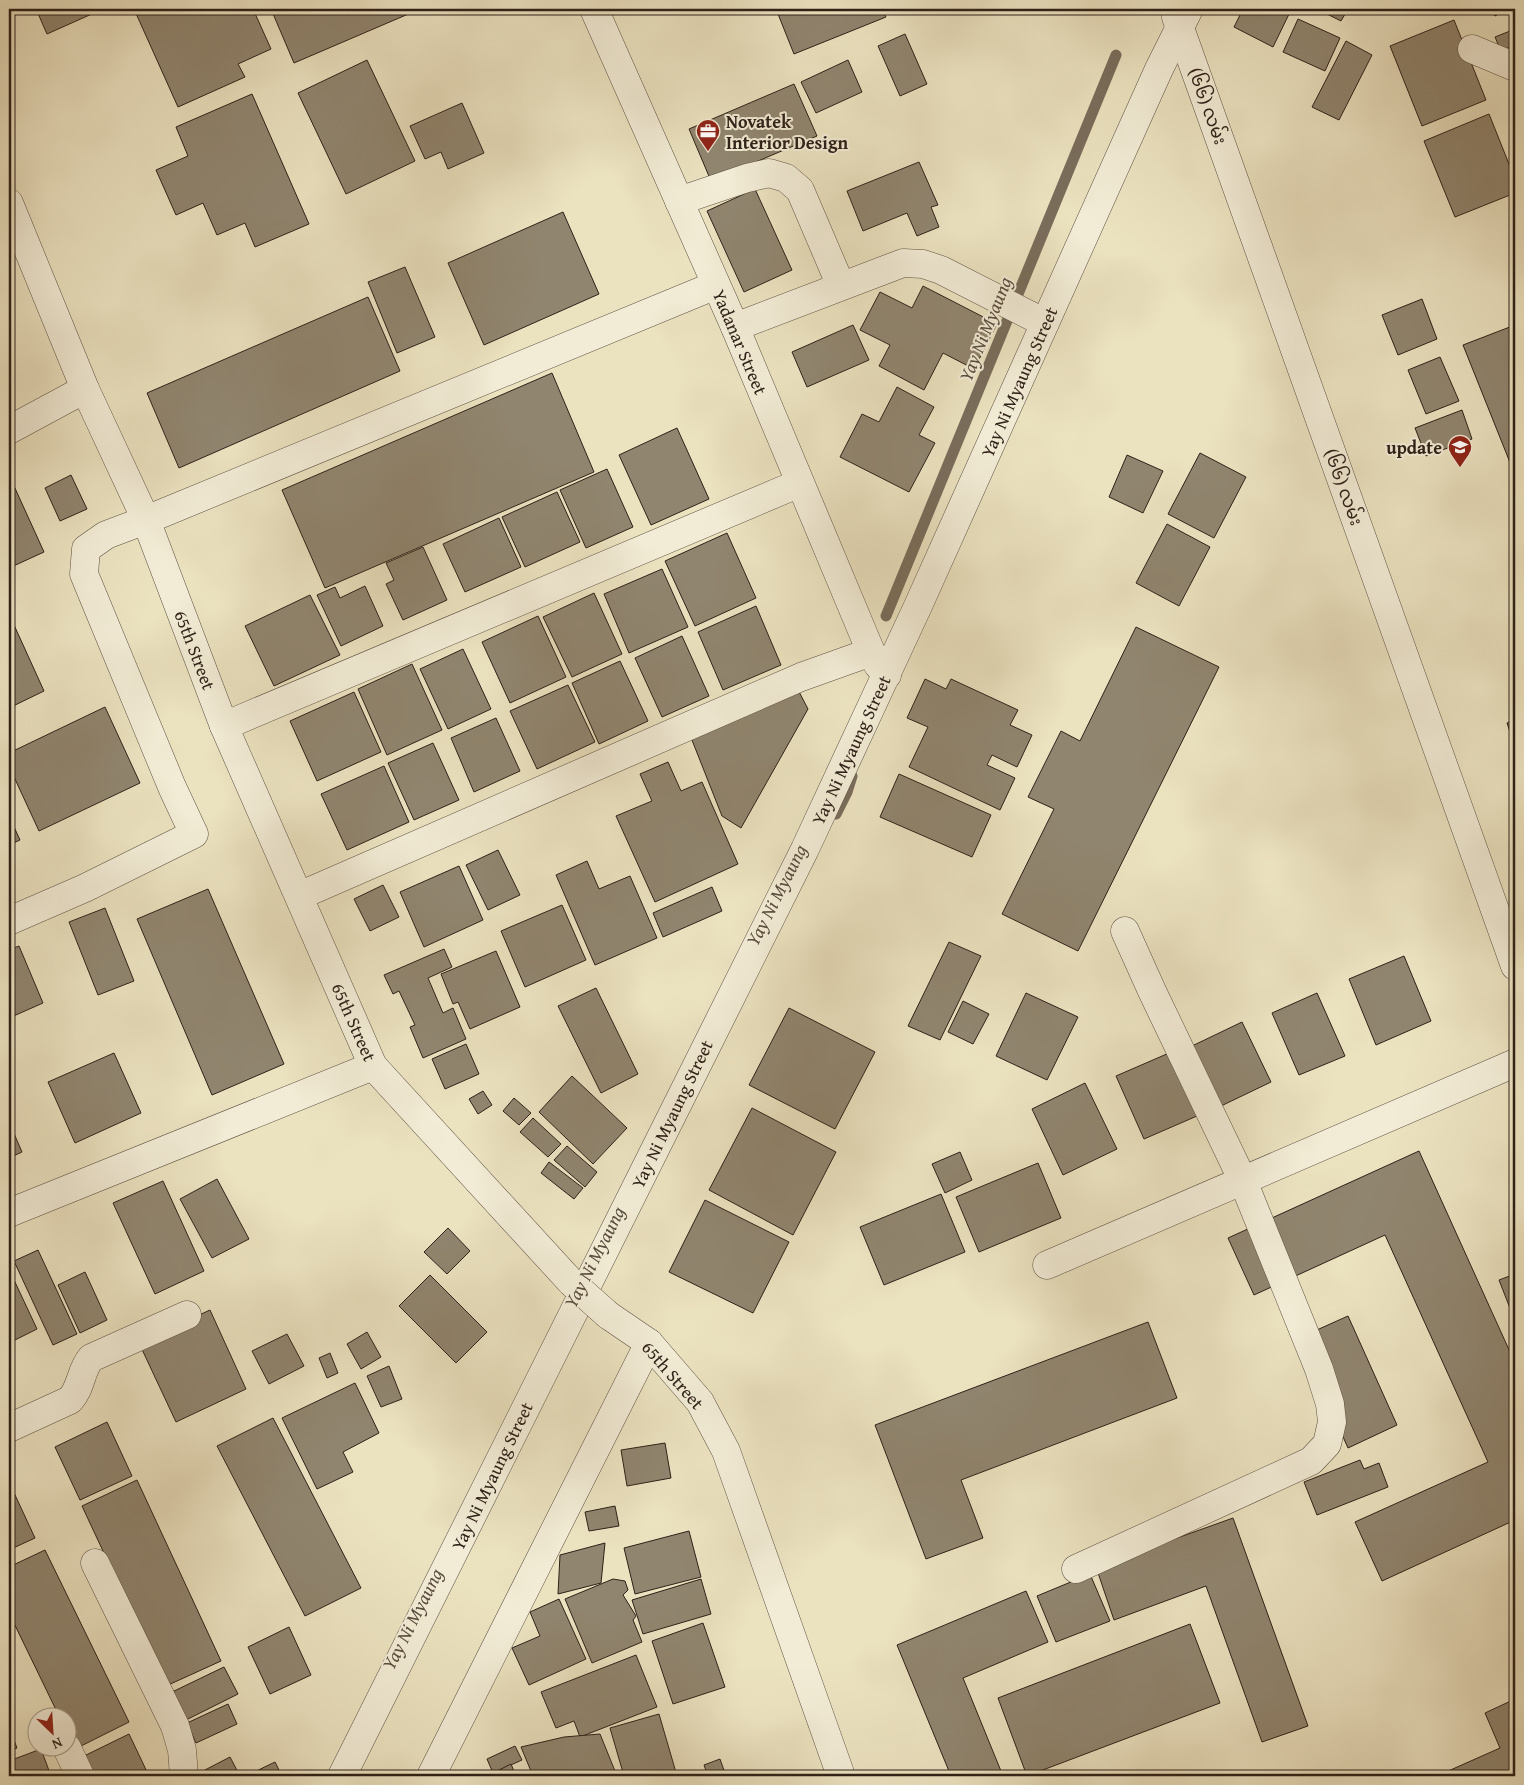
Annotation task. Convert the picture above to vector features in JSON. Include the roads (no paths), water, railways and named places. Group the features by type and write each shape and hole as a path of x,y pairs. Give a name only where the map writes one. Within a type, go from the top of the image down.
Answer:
{"street":[{"name":"Yadanar Street","path":"594,9 735,327 871,652 878,665 887,675"},
{"name":"Yay Ni Myaung Street","path":"342,1776 800,858 887,675 1045,323 1180,14"},
{"name":"(၆၆) လမ်း","path":"1180,14 1515,966"},
{"path":"1472,49 1515,67"},
{"path":"679,201 747,178 769,173 786,178 800,190 842,286"},
{"name":"65th Street","path":"12,219 85,389 146,520 224,726 373,1066 572,1282 608,1315 650,1344 700,1402 726,1451 842,1776"},
{"path":"735,327 903,263 922,264 941,270 1045,323"},
{"path":"9,921 85,888 194,834 172,787 84,574 86,548 106,535 716,285"},
{"path":"9,430 85,389"},
{"path":"224,726 800,483"},
{"path":"299,896 800,677 871,652"},
{"path":"1076,1568 1311,1461 1327,1444 1332,1422 1330,1404 1319,1369 1243,1181 1152,991 1126,931"},
{"path":"1047,1265 1515,1064"},
{"path":"9,1214 373,1066"},
{"path":"9,1428 70,1400 76,1393 85,1365 91,1358 187,1315"},
{"path":"431,1776 650,1344"},
{"path":"95,1563 175,1726 182,1750 184,1776"},
{"path":"72,1758 80,1776"}],"waterway":[{"name":"Yay Ni Myaung","path":"886,616 1116,55"},
{"name":"Yay Ni Myaung","path":"836,814 847,792 852,776"}],"place":[{"name":"Novatek Interior Design","path":"708,152"},
{"name":"update","path":"1460,468"}]}
